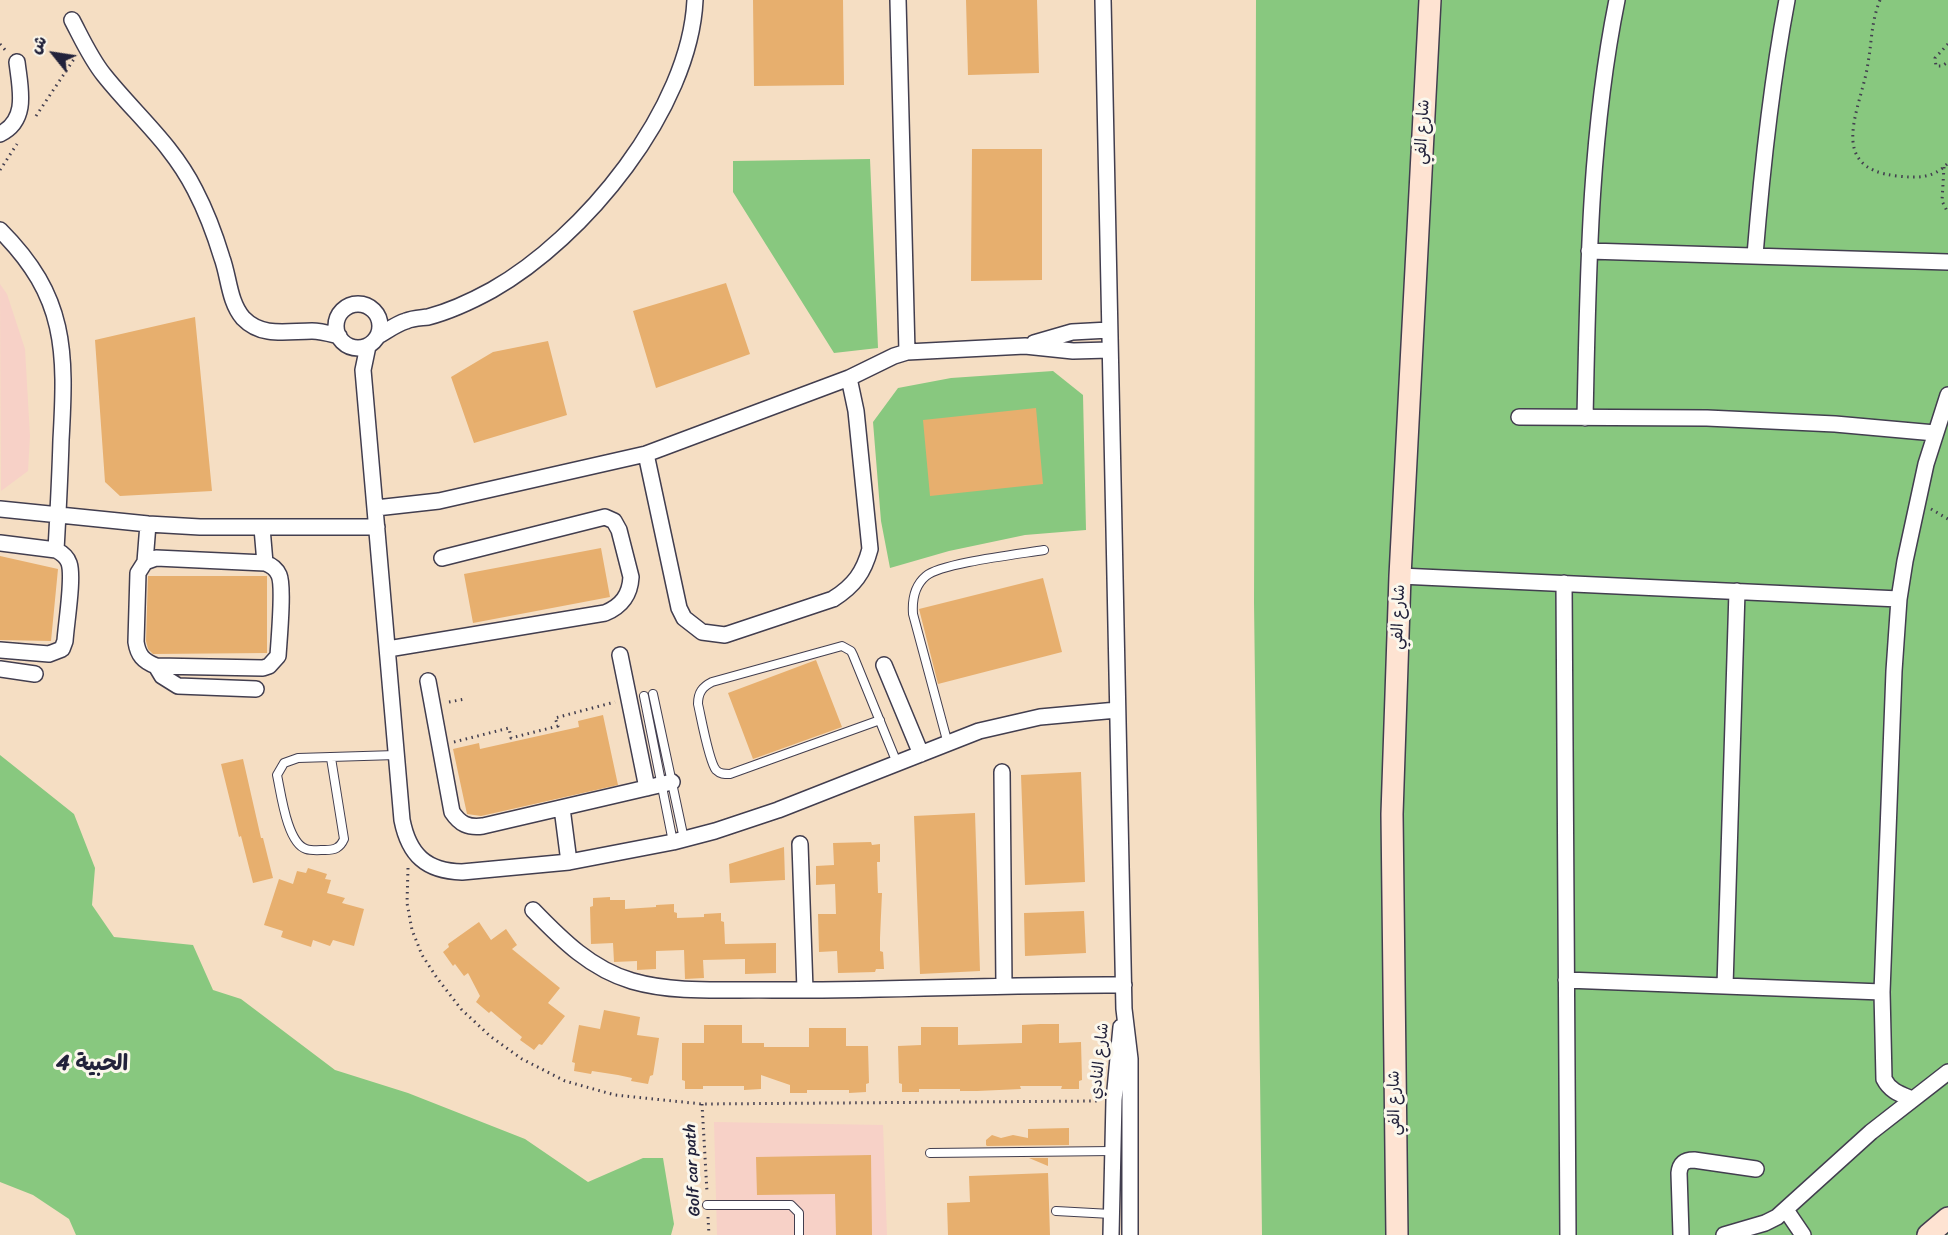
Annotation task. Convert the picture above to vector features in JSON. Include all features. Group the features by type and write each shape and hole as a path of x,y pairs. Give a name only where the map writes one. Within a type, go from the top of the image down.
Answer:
{"street":[{"path":"72,20 103,74 158,134 189,180 208,219 223,259 235,305 243,317 255,327 269,332 315,331 362,348 406,321 451,310 494,289 535,261 593,206 625,167 663,108 688,45 694,0"},
{"path":"898,0 907,352"},
{"path":"1103,0 1124,1009"},
{"name":"شارع الفي","path":"1397,1235 1392,814 1400,576 1430,0"},
{"path":"1585,418 1593,169 1600,102 1617,0"},
{"path":"1755,255 1769,113 1787,0"},
{"path":"0,134 12,126 20,110 17,62"},
{"path":"0,230 19,249 39,278 53,310 62,344 64,380 56,550"},
{"path":"1589,250 1948,262"},
{"path":"315,331 338,319 346,308 360,304 373,310 378,316 380,329 373,341 363,370 402,820 411,848 420,859 433,867 447,872 462,872 569,862 678,840 778,810 979,731 1020,721 1072,713 1117,710"},
{"path":"378,316 406,321"},
{"path":"338,319 337,325 344,341 363,370"},
{"path":"1025,346 1072,332 1109,330"},
{"path":"376,508 439,501 646,454 849,378 907,352 1025,346 1073,351 1109,350"},
{"path":"646,454 679,608 684,618 692,626 702,632 725,635 833,599 847,591 858,579 866,565 870,549 857,422 849,378"},
{"path":"1912,1099 1894,1091 1884,1079 1882,992 1894,672 1899,599 1905,561 1926,464 1948,395"},
{"path":"1519,417 1707,417 1835,424 1935,433"},
{"path":"0,509 148,524 262,528 377,527"},
{"path":"388,649 605,613 619,605 628,593 631,577 619,530 614,521 605,517 442,558"},
{"path":"145,562 156,558 265,563 276,570 280,582 278,656 274,662 263,668 156,666 141,658 136,642 138,573 145,562 148,524"},
{"path":"262,528 265,563"},
{"path":"0,543 56,550 65,556 70,567 64,645 58,652 49,654 0,650"},
{"path":"1400,576 1899,599"},
{"path":"1564,583 1568,1235"},
{"path":"1725,986 1737,591"},
{"path":"428,681 452,812 464,825 483,826 660,785 636,697 620,655"},
{"path":"884,665 921,754"},
{"path":"156,666 162,676 178,686 256,689"},
{"path":"0,669 35,674"},
{"path":"1002,772 1004,986"},
{"path":"562,808 569,862"},
{"path":"800,844 805,990"},
{"path":"533,910 561,939 582,956 605,970 631,981 658,987 805,990 1124,985"},
{"path":"1566,980 1882,992"},
{"name":"شارع النادي","path":"1111,1235 1114,1100 1124,1009"},
{"name":"شارع النادي","path":"1124,1009 1130,1059 1130,1235"},
{"path":"1724,1235 1758,1231 1786,1210 1871,1132 1948,1072"},
{"path":"1681,1235 1679,1173 1685,1161 1694,1160 1756,1170"},
{"path":"1786,1210 1803,1235"},
{"path":"1928,1235 1948,1218"}],"lane":[{"path":"948,744 913,614 914,593 926,576 935,570 1044,550"},
{"path":"880,720 730,774 724,774 712,764 698,697 701,690 712,682 842,646 854,655 880,720 897,763"},
{"path":"653,694 660,785 678,840"},
{"path":"330,758 344,839 338,848 332,850 306,849 299,845 290,832 278,775 284,763 291,759 396,755"},
{"path":"930,1153 1113,1150"},
{"path":"708,1205 791,1204 799,1213 800,1235"},
{"path":"1056,1211 1111,1214"}],"path":[{"path":"1880,0 1871,29 1866,72 1856,105 1852,141 1856,152 1861,162 1880,174 1921,178 1944,168 1948,163"},
{"path":"32,121 84,44"},
{"path":"1948,44 1935,58 1936,66 1942,66 1948,62"},
{"path":"0,170 19,141"},
{"path":"1944,168 1942,201 1948,213"},
{"path":"441,746 509,728 511,738 558,726 555,718 636,697"},
{"path":"411,848 406,875 407,903 412,930 422,955 437,978 461,1009 490,1036 522,1059 565,1081 615,1095 702,1104 1114,1100"},
{"name":"Golf car path","path":"702,1104 709,1235"}],"shaded area":[{"path":"0,284 7,294 25,349 30,436 28,471 1,491"},
{"path":"714,1122 883,1125 887,1235 717,1235"}],"green space":[{"path":"1256,0 1948,0 1948,1235 1262,1235 1254,602"},
{"path":"870,159 878,348 834,353 733,192 733,161"},
{"path":"1053,371 1083,395 1086,530 1025,535 949,551 890,568 881,521 873,422 898,388 951,378"},
{"path":"0,755 74,814 95,868 92,905 114,937 193,945 213,990 241,999 335,1070 408,1093 525,1139 588,1182 643,1158 663,1158 674,1224 671,1235 76,1235 69,1219 33,1195 0,1182"}],"building":[{"path":"753,0 843,0 844,85 754,86"},
{"path":"966,0 1037,0 1039,73 968,75"},
{"path":"972,149 1042,149 1042,280 971,281"},
{"path":"726,283 750,354 656,388 633,311"},
{"path":"195,317 212,491 120,496 105,482 95,340"},
{"path":"548,341 567,415 474,443 451,377 493,352"},
{"path":"1036,408 1043,484 930,496 923,420"},
{"path":"601,548 610,597 473,623 464,574"},
{"path":"0,556 58,569 51,641 0,640"},
{"path":"148,576 267,576 267,653 153,654 148,649 146,641"},
{"path":"1043,578 1062,652 938,684 919,609"},
{"path":"816,660 842,727 753,759 728,693"},
{"path":"603,715 618,785 481,816 467,814 453,749 479,743 480,749 579,727 578,721"},
{"path":"243,759 261,838 263,838 273,878 253,883 221,764"},
{"path":"1081,772 1085,882 1025,885 1021,775"},
{"path":"975,813 980,971 920,974 914,816"},
{"path":"871,842 872,845 880,844 880,862 877,862 878,893 882,893 880,951 883,952 884,969 876,969 875,972 838,973 837,951 819,952 818,914 836,914 835,884 816,885 816,866 834,865 833,843"},
{"path":"784,847 785,880 730,883 729,864"},
{"path":"308,868 327,874 325,879 331,880 327,893 345,898 342,903 364,909 354,946 333,940 330,946 313,940 311,947 281,937 283,931 264,925 279,879 293,884 297,871 306,873"},
{"path":"610,897 610,900 625,900 625,909 674,904 677,918 704,917 704,914 721,913 721,921 724,922 725,944 776,943 776,973 745,974 745,959 703,960 704,978 685,979 684,950 656,951 656,969 637,970 637,961 614,962 613,943 591,944 590,907 593,906 593,898"},
{"path":"1084,911 1086,953 1025,956 1024,913"},
{"path":"479,922 491,940 506,929 517,945 512,949 560,988 548,1003 565,1016 542,1045 539,1044 534,1050 520,1040 522,1037 491,1011 489,1013 476,1002 480,996 468,973 464,976 443,952 449,947 448,944"},
{"path":"604,1010 640,1017 637,1035 659,1038 653,1075 650,1076 648,1084 631,1081 632,1078 618,1075 574,1071 575,1063 572,1062 579,1025 600,1029"},
{"path":"1059,1024 1059,1043 1081,1042 1082,1080 1079,1081 1079,1089 1061,1089 1062,1086 1020,1086 1021,1089 960,1091 960,1089 919,1089 919,1092 902,1092 902,1084 899,1083 898,1046 921,1045 921,1027 958,1027 958,1045 1022,1043 1022,1025"},
{"path":"704,1025 742,1025 742,1043 764,1043 764,1047 809,1047 809,1028 846,1028 846,1046 868,1046 869,1083 866,1084 866,1092 807,1090 807,1093 790,1093 790,1085 761,1075 761,1089 744,1090 744,1086 703,1086 703,1089 685,1089 685,1081 682,1080 682,1043 704,1043"},
{"path":"1069,1128 1069,1145 986,1145 986,1140 992,1135 1001,1138 1013,1135 1028,1138 1028,1129"},
{"path":"871,1155 872,1235 836,1235 835,1194 757,1195 756,1157"},
{"path":"1029,1158 1048,1158 1048,1166"},
{"path":"1048,1173 1050,1235 948,1235 947,1203 970,1202 969,1176"}],"district":[{"name":"الحبية 4","path":"92,1064"}]}
